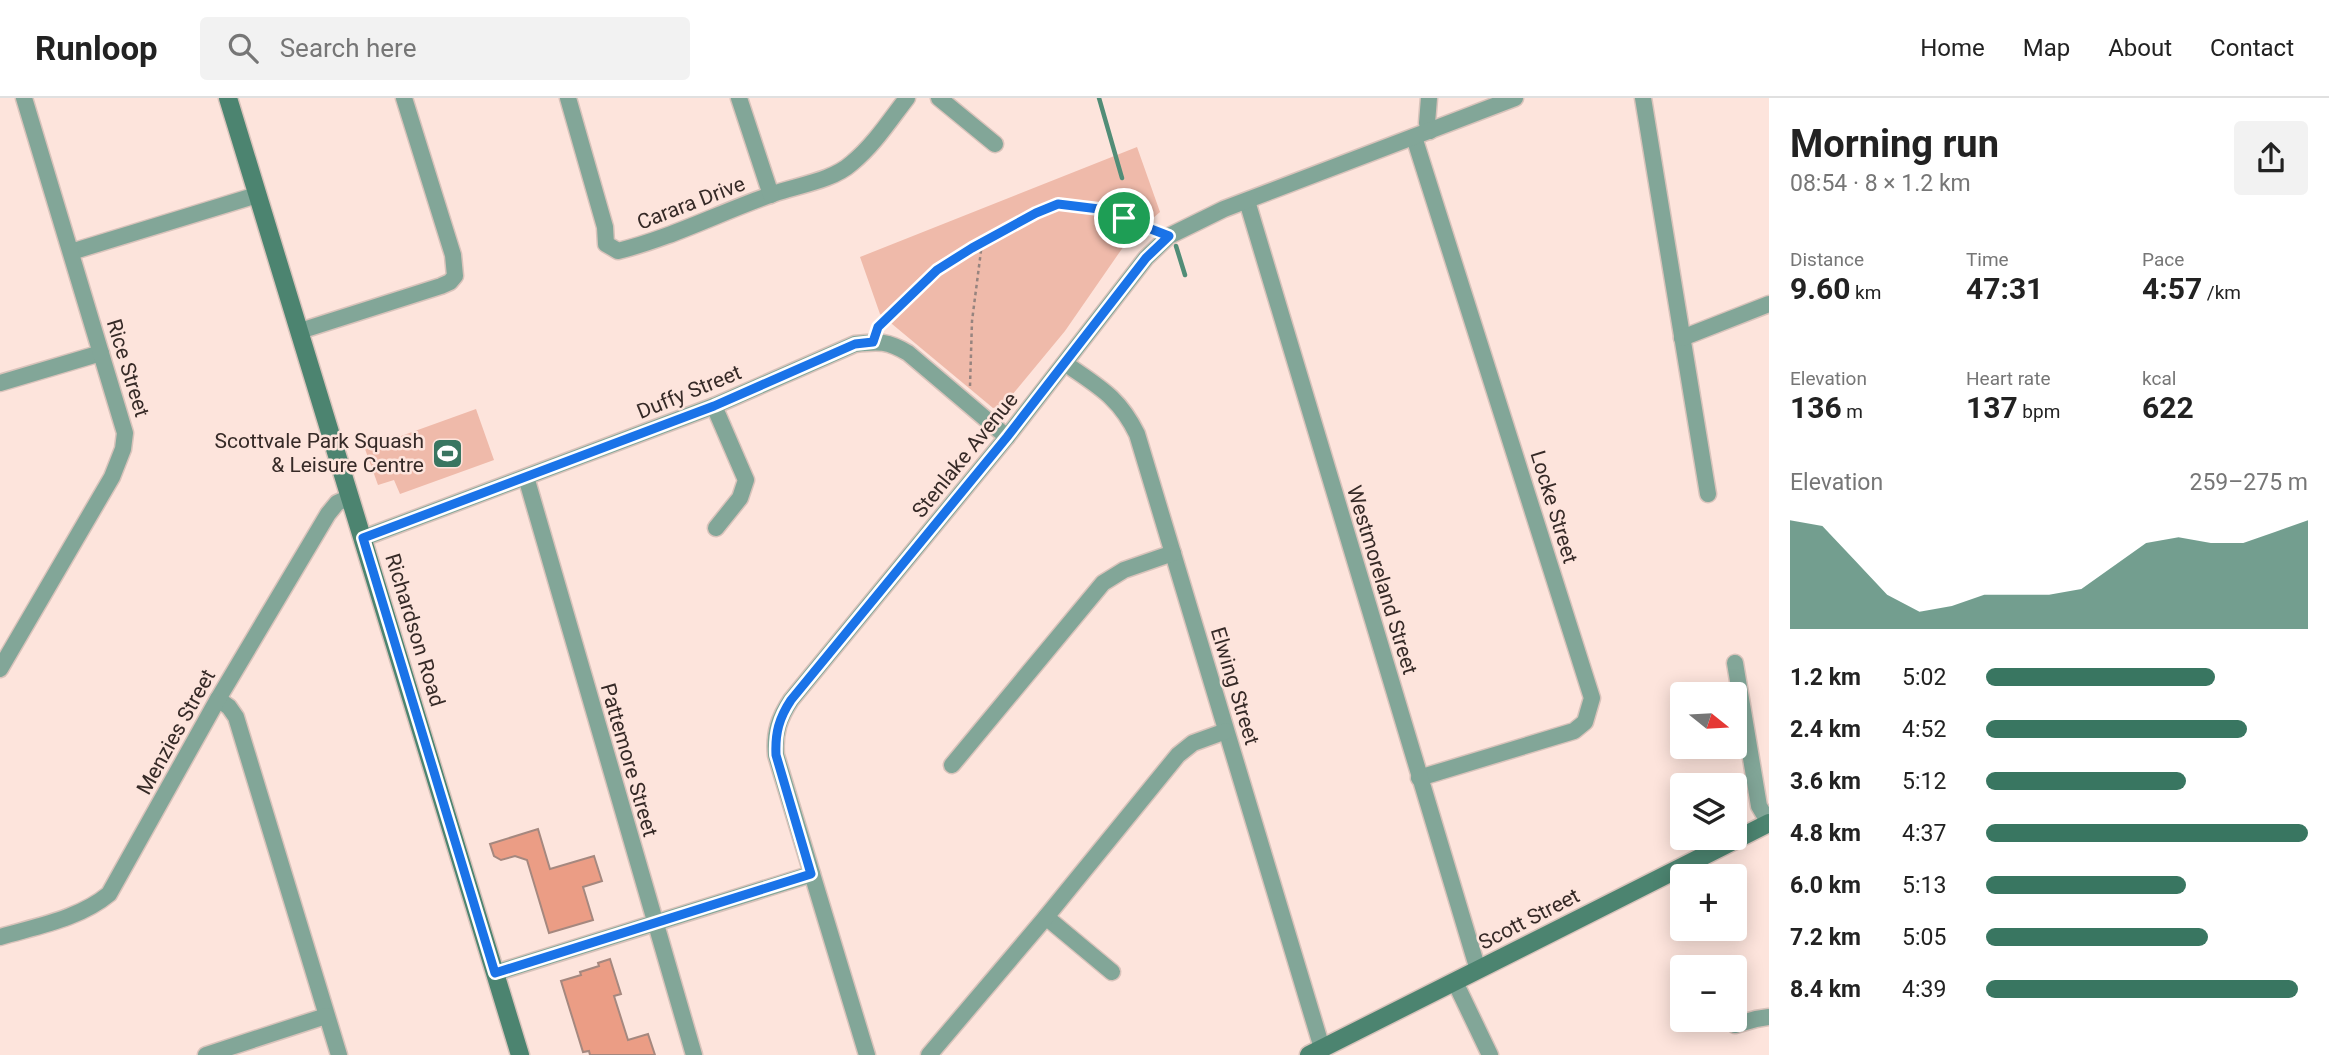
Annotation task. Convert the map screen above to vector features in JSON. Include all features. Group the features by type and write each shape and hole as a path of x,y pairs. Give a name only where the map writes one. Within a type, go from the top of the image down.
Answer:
{"main road":[{"name":"Richardson Road","path":"228,98 520,1055"},
{"name":"Scott Street","path":"1315,1052 1769,823"}],"street":[{"name":"Rice Street","path":"0,669 119,463 125,433 24,98"},
{"path":"300,331 440,286 450,282 455,275 453,255 404,98"},
{"name":"Carara Drive","path":"568,98 605,227 606,244 618,251 648,243 838,172 852,164 907,98"},
{"path":"739,98 771,195"},
{"path":"939,98 995,144"},
{"path":"1429,98 1427,123 1430,131"},
{"name":"Stenlake Avenue","path":"867,1055 776,755 775,736 782,714 791,700 1066,364 1146,258 1169,236 1224,209 1515,98"},
{"path":"1643,98 1708,494"},
{"name":"Locke Street","path":"1414,137 1592,698 1585,722 1574,731 1419,778"},
{"path":"71,251 257,195"},
{"name":"Westmoreland Street","path":"1247,201 1478,970"},
{"path":"1682,338 1769,304"},
{"path":"873,342 891,343 908,353 1007,437"},
{"name":"Duffy Street","path":"363,538 714,406 855,344 873,342"},
{"path":"0,383 101,353"},
{"name":"Elwing Street","path":"1066,364 1112,396 1130,419 1137,434 1226,731 1315,1052"},
{"path":"714,406 746,480 740,498 716,528"},
{"name":"Pattemore Street","path":"526,477 694,1055"},
{"name":"Menzies Street","path":"0,937 79,913 96,905 109,894 218,699 328,514 337,503 350,497"},
{"path":"952,765 1103,583 1124,570 1173,554"},
{"path":"1735,663 1759,806 1769,823"},
{"path":"218,699 229,707 236,717 338,1055"},
{"path":"929,1055 1046,918 1178,755 1193,743 1226,731"},
{"path":"495,973 811,874"},
{"path":"1046,918 1112,971"},
{"path":"1455,982 1490,1055"},
{"path":"206,1055 326,1016"},
{"path":"1747,1021 1769,1017"}],"path":[{"path":"873,342 878,327 937,270 982,242 1058,204 1099,209 1169,236"},
{"path":"968,403 972,321 982,242"}],"shaded area":[{"path":"1137,147 1160,212 1128,240 1065,331 1003,406 993,408 880,314 860,257"},
{"path":"476,409 494,460 400,494 394,480 378,485 365,449"}],"building":[{"path":"538,829 550,869 594,856 602,881 583,887 593,920 549,933 527,860 515,856 501,860 494,856 490,844"},
{"path":"610,959 621,994 614,996 628,1040 648,1034 655,1055 590,1055 589,1051 583,1052 561,981 581,975 580,972"}],"waterway":[{"path":"1099,98 1122,178"},
{"path":"1176,246 1185,275"}],"place":[{"name":"Scottvale Park Squash & Leisure Centre","path":"447,453"}],"route":[{"path":"1058,204 1099,209 1124,218 1169,236 1146,258 1066,364 782,714 775,736 776,755 811,874 495,973 363,538 714,406 855,344 873,342 878,327 937,270 1036,213 1058,204"}]}
